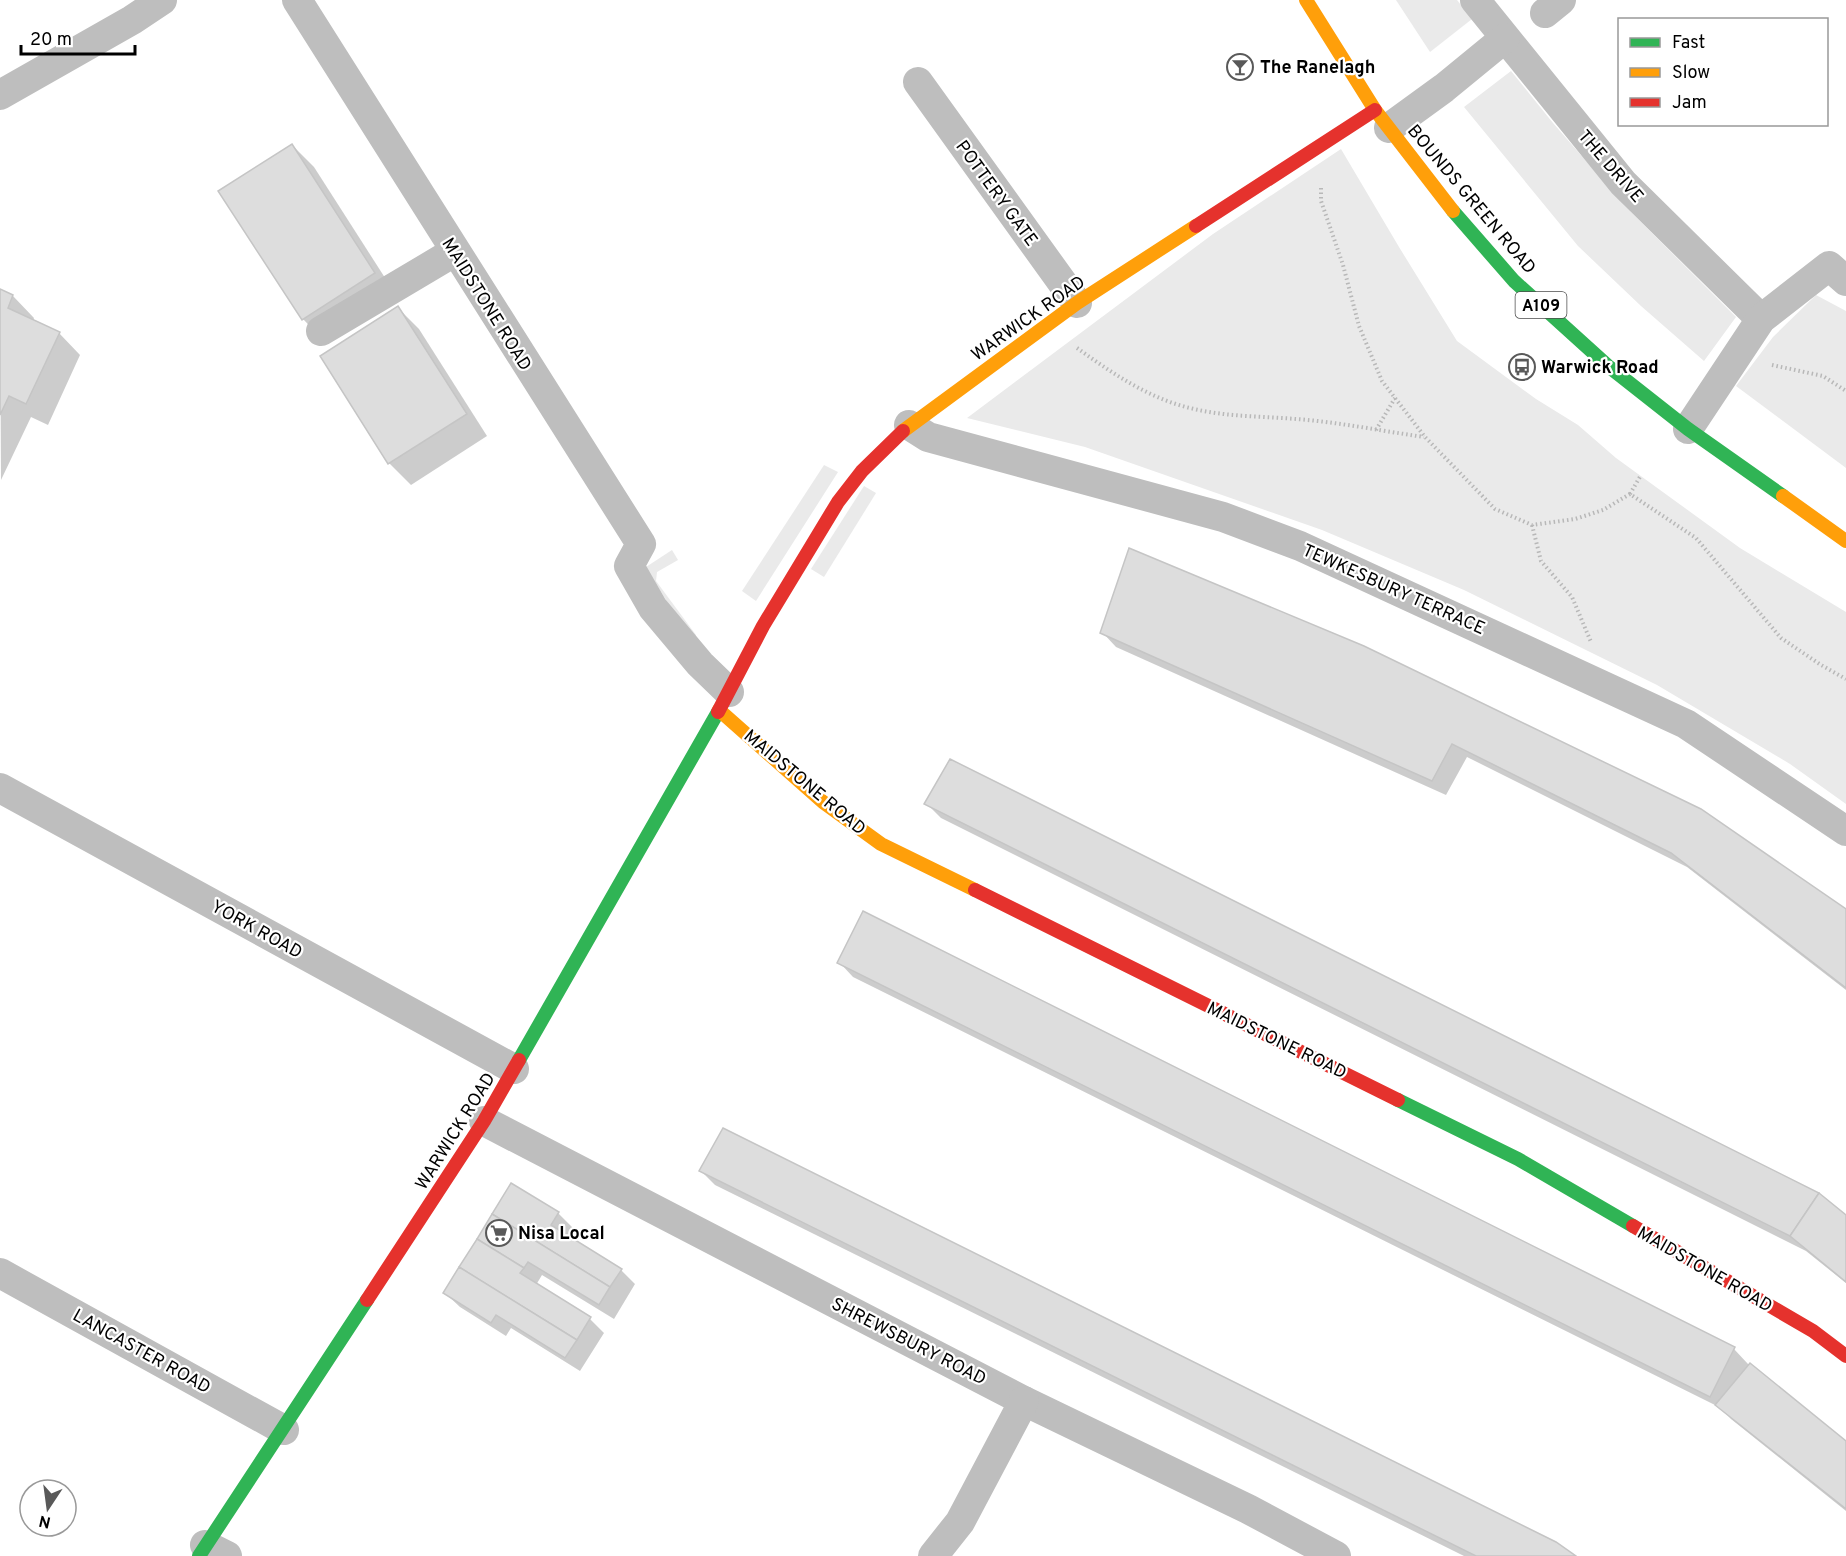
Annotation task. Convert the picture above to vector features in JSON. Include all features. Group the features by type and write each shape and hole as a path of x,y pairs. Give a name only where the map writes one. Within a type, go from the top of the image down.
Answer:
{"street":[{"path":"0,95 132,20 162,0"},
{"name":"MAIDSTONE ROAD","path":"297,0 640,544 629,566 653,608 700,664 724,701 823,802 881,844 1518,1159 1813,1331 1846,1356"},
{"name":"BOUNDS GREEN ROAD","path":"1306,0 1382,119 1447,204 1514,281 1608,366 1688,429 1846,541"},
{"name":"THE DRIVE","path":"1475,0 1623,183 1761,319"},
{"path":"1382,119 1444,88 1505,38"},
{"name":"POTTERY GATE","path":"918,82 1077,303"},
{"name":"WARWICK ROAD","path":"211,1552 284,1430 484,1121 724,701 768,617 838,502 862,471 909,425 1077,303 1382,119"},
{"path":"321,332 454,252"},
{"path":"1688,429 1761,319 1828,266 1846,281"},
{"name":"TEWKESBURY TERRACE","path":"909,425 928,437 1223,517 1300,546 1686,724 1846,831"},
{"name":"YORK ROAD","path":"0,788 514,1070"},
{"name":"SHREWSBURY ROAD","path":"484,1121 1024,1401 1248,1509 1336,1556"},
{"name":"LANCASTER ROAD","path":"0,1273 284,1430"},
{"path":"933,1556 960,1522 1024,1401"}],"path":[{"path":"1320,179 1322,201 1343,265 1359,326 1382,381 1425,437 1496,509 1532,525 1575,519 1603,510 1630,494 1641,475"},
{"path":"1073,344 1116,376 1154,395 1189,408 1218,414 1298,419 1425,437"},
{"path":"1722,379 1772,365 1824,376 1846,391"},
{"path":"1376,430 1395,398"},
{"path":"1630,494 1696,538 1781,638 1846,679"},
{"path":"1532,525 1541,561 1572,597 1592,641 1577,673"}],"shaded area":[{"path":"1396,0 1457,0 1472,19 1430,52"},
{"path":"1511,71 1626,207 1736,317 1704,361 1641,306 1578,246 1464,107"},
{"path":"1341,149 1457,341 1536,399 1578,425 1616,458 1740,548 1846,612 1846,804 1790,764 1657,685 1464,590 1322,530 1085,447 967,418 1213,234"},
{"path":"1816,295 1846,311 1846,468 1736,386 1773,337"},
{"path":"824,465 838,472 756,601 742,591"},
{"path":"864,486 876,493 824,577 811,569"},
{"path":"672,550 678,560 657,572 656,581 696,635 692,643 646,567"}],"building":[{"path":"292,144 375,273 302,320 218,191"},
{"path":"0,289 13,295 8,308 60,332 26,404 9,396 0,415"},
{"path":"398,306 467,414 388,464 320,356"},
{"path":"1129,548 1364,646 1701,809 1846,909 1846,988 1671,853 1452,744 1432,781 1100,633"},
{"path":"950,759 1819,1193 1790,1236 924,804"},
{"path":"863,911 1735,1347 1710,1397 837,963"},
{"path":"723,1128 1556,1542 1576,1556 1476,1556 699,1171"},
{"path":"511,1183 559,1212 551,1225 622,1269 610,1287 492,1214"},
{"path":"1819,1193 1846,1215 1846,1282 1790,1236"},
{"path":"492,1214 610,1287 599,1305 528,1262 524,1268 477,1239"},
{"path":"477,1239 524,1268 520,1273 591,1317 577,1340 459,1267"},
{"path":"459,1267 577,1340 565,1358 496,1315 491,1323 443,1293"},
{"path":"1750,1363 1846,1441 1846,1509 1715,1405"}],"traffic: fast":[{"path":"1453,211 1514,281 1608,366 1688,429 1783,496"},
{"path":"519,1060 718,712"},
{"path":"1398,1100 1518,1159 1633,1226"},
{"path":"199,1556 367,1300"}],"traffic: slow":[{"path":"1306,0 1375,110 1453,211"},
{"path":"903,431 1077,303 1196,226"},
{"path":"1783,496 1846,541"},
{"path":"719,710 823,802 881,844 975,890"}],"traffic: jam":[{"path":"1196,226 1375,110"},
{"path":"718,712 763,626 838,502 862,471 903,431"},
{"path":"975,890 1398,1100"},
{"path":"367,1300 484,1121 519,1060"},
{"path":"1633,1226 1813,1331 1846,1356"}],"place":[{"name":"The Ranelagh","path":"1240,67"},
{"name":"Warwick Road","path":"1522,367"},
{"name":"Nisa Local","path":"499,1233"}]}
